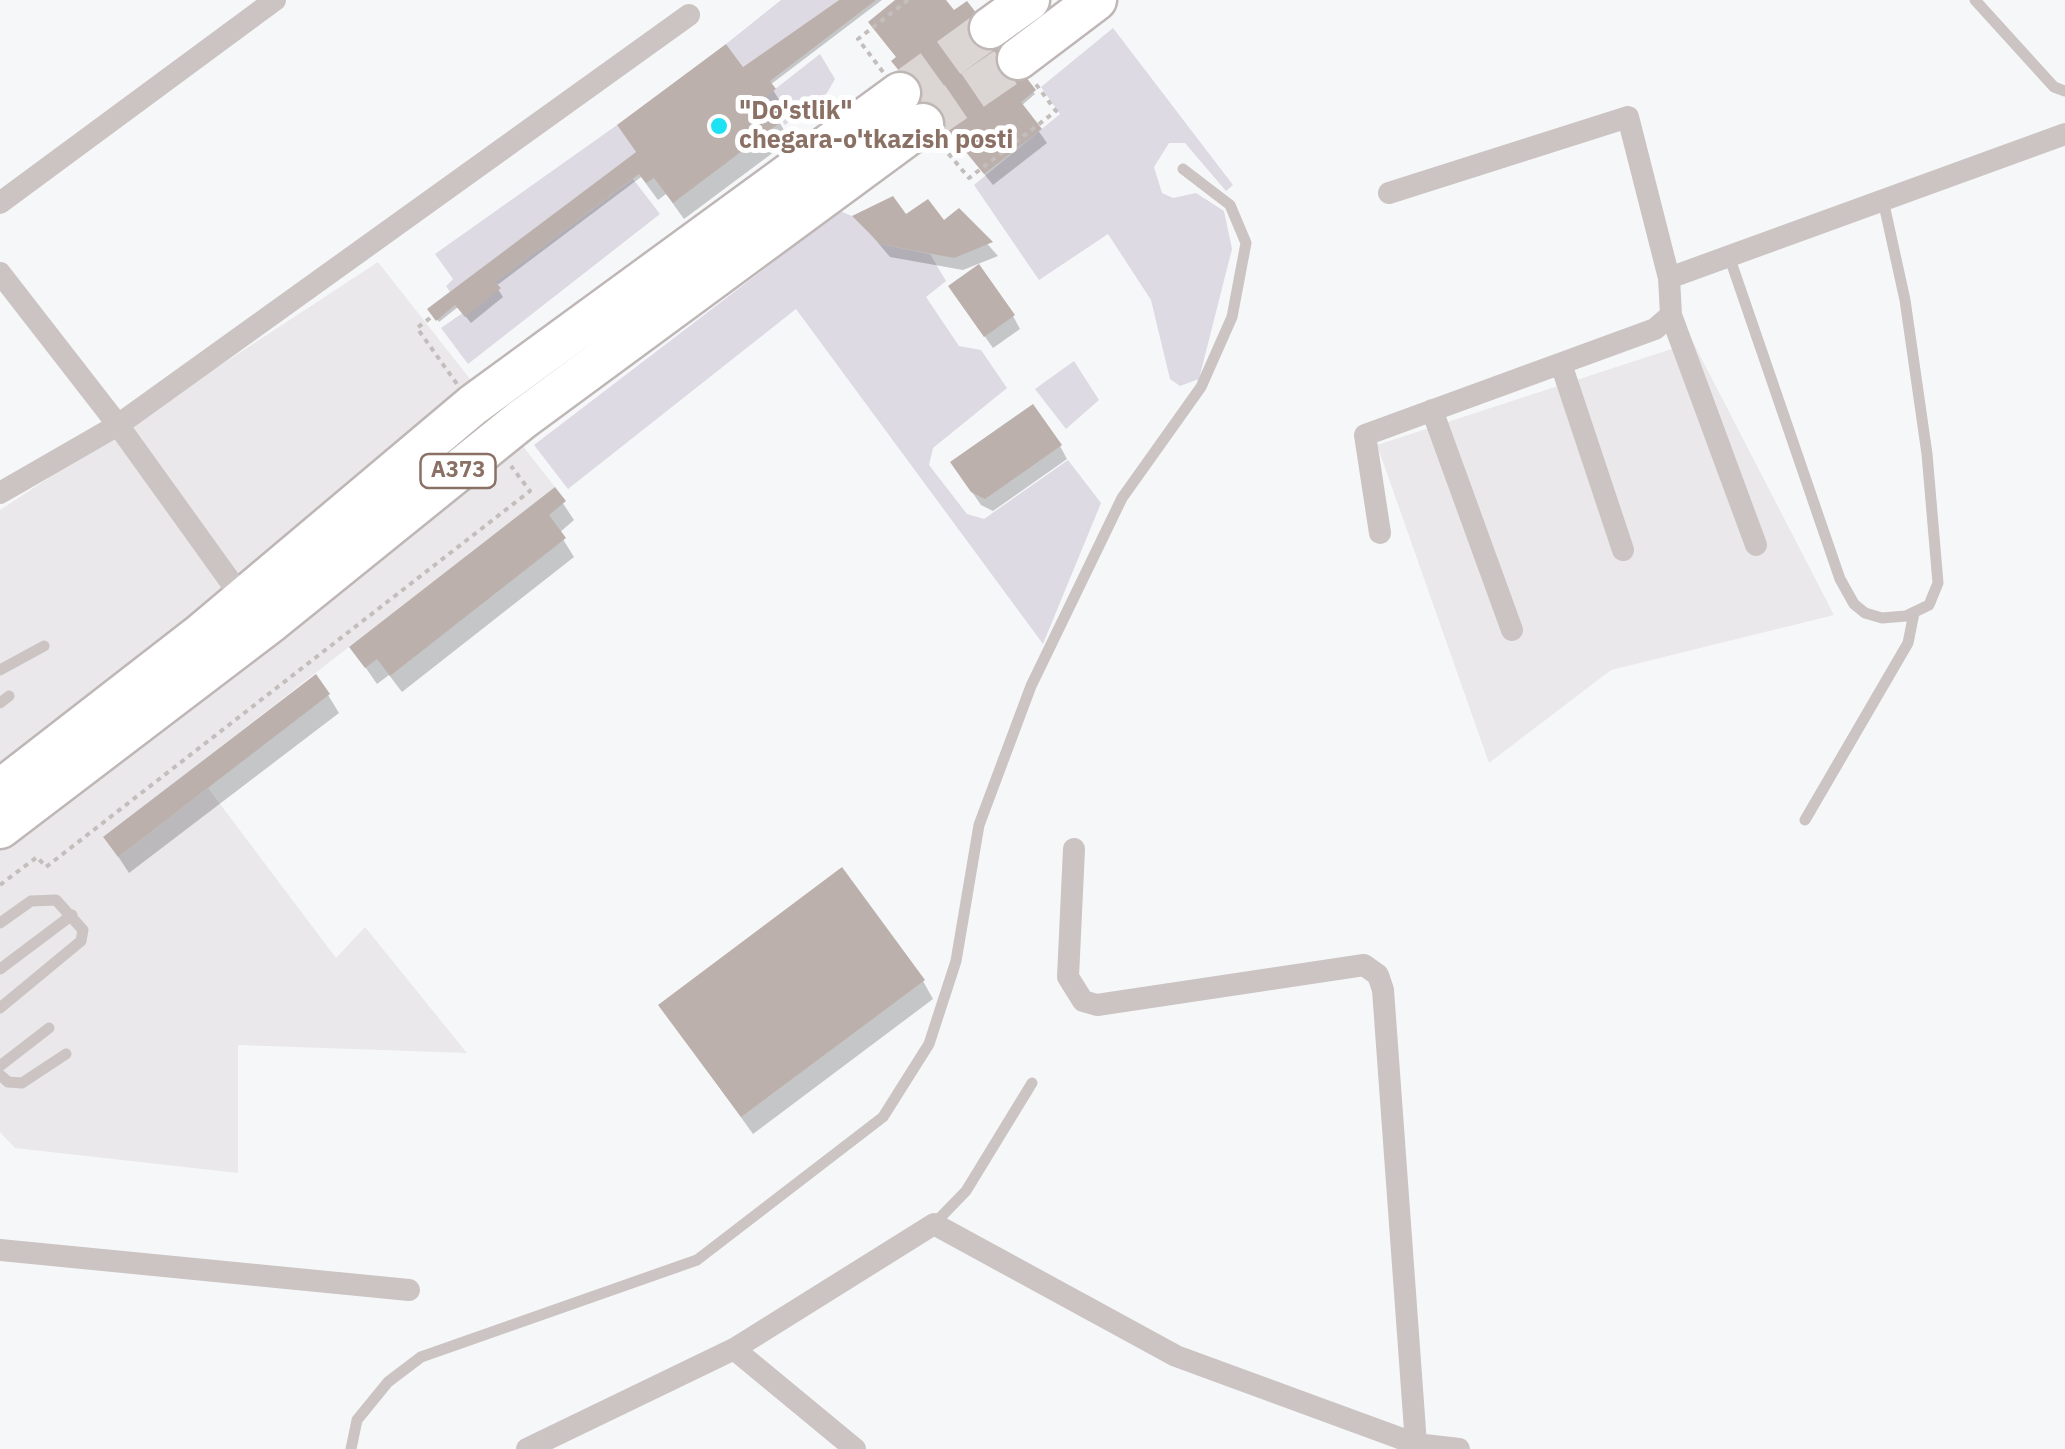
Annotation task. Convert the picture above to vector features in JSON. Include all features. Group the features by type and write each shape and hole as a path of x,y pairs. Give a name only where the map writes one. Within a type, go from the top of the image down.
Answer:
{"highway":[{"path":"990,28 1030,0"},
{"path":"1018,59 1096,0"},
{"name":"A373","path":"0,790 243,600 473,406 912,108"},
{"name":"A373","path":"0,828 272,621 912,108"}],"street":[{"path":"0,203 275,0"},
{"path":"0,493 118,425 688,14"},
{"path":"1389,193 1628,118 1669,278 1671,314 1756,546"},
{"path":"1669,278 2065,134"},
{"path":"0,273 118,425 243,600"},
{"path":"1380,533 1365,435 1655,329 1671,314"},
{"path":"1561,364 1623,550"},
{"path":"1432,410 1512,630"},
{"path":"1074,848 1068,977 1083,1001 1097,1005 1364,965 1378,976 1383,990 1416,1444"},
{"path":"527,1449 734,1350 934,1224 1176,1356 1416,1444 1459,1449"},
{"path":"0,1250 409,1290"},
{"path":"734,1350 854,1449"}],"lane":[{"path":"1974,0 2054,87 2065,91"},
{"path":"351,1449 357,1420 388,1382 420,1357 697,1260 883,1117 929,1044 956,961 979,826 1031,686 1122,498 1201,387 1232,317 1246,243 1230,205 1183,169"},
{"path":"1729,256 1840,579 1854,604 1874,618 1914,613 1928,605 1938,583 1916,377 1884,200"},
{"path":"1805,820 1908,642 1914,613"},
{"path":"0,670 44,646"},
{"path":"0,923 31,901 56,900 83,930 81,940 0,1008"},
{"path":"0,969 72,915"},
{"path":"0,1066 49,1028"},
{"path":"0,1074 8,1082 22,1082 66,1054"},
{"path":"934,1224 966,1191 1032,1083"}],"path":[{"path":"908,0 858,38 969,178 1056,111 1018,59"},
{"path":"430,318 417,328 473,406"},
{"path":"0,885 38,857 46,867 530,491 494,442"}],"shaded area":[{"path":"781,0 839,0 743,67 726,44"},
{"path":"1113,28 1233,185 1226,191 1185,143 1169,143 1154,167 1162,193 1173,198 1196,193 1224,211 1232,249 1199,379 1180,386 1170,379 1151,300 1108,234 1039,280 974,185 1060,114 1041,87"},
{"path":"820,54 835,79 827,93 785,125 765,97"},
{"path":"617,125 636,152 450,292 446,286 453,279 435,254"},
{"path":"633,179 660,214 468,364 441,328 500,287 495,282"},
{"path":"840,211 852,216 880,244 930,254 946,281 926,297 959,346 981,350 1007,388 933,448 929,465 967,514 984,519 1068,460 1101,503 1043,644 796,309 568,489 534,445"},
{"path":"378,262 555,487 103,838 118,857 208,788 336,958 365,927 467,1053 238,1045 238,1173 15,1148 0,1132 0,510"},
{"path":"1693,342 1834,615 1611,670 1489,763 1377,445"},
{"path":"1074,361 1099,400 1066,429 1035,389"}],"building":[{"path":"839,0 876,0 770,81 776,89 765,97 782,121 673,203 654,178 646,183 639,174 495,282 501,288 465,317 455,305 436,321 427,309 636,152 617,125 726,44 743,67"},
{"name":"\"Do'stlik\" chegara-o'tkazish posti","path":"895,0 946,0 954,10 967,1 1036,90 1021,102 1042,129 984,174 891,61 896,57 868,22"},
{"path":"893,196 906,214 928,199 944,220 959,208 993,242 954,258 880,244 852,216"},
{"path":"979,264 1015,315 984,337 948,286"},
{"path":"1033,404 1062,445 985,499 971,492 950,462"},
{"path":"555,487 566,501 549,515 566,538 390,676 377,659 365,668 349,647"},
{"path":"316,674 330,694 118,857 103,837"},
{"path":"842,867 925,980 741,1117 658,1005"}],"tunnel":[{"path":"900,93 990,28"},
{"path":"923,124 1018,59"}],"place":[{"name":"\"Do'stlik\" chegara-o'tkazish posti","path":"719,126"}]}
